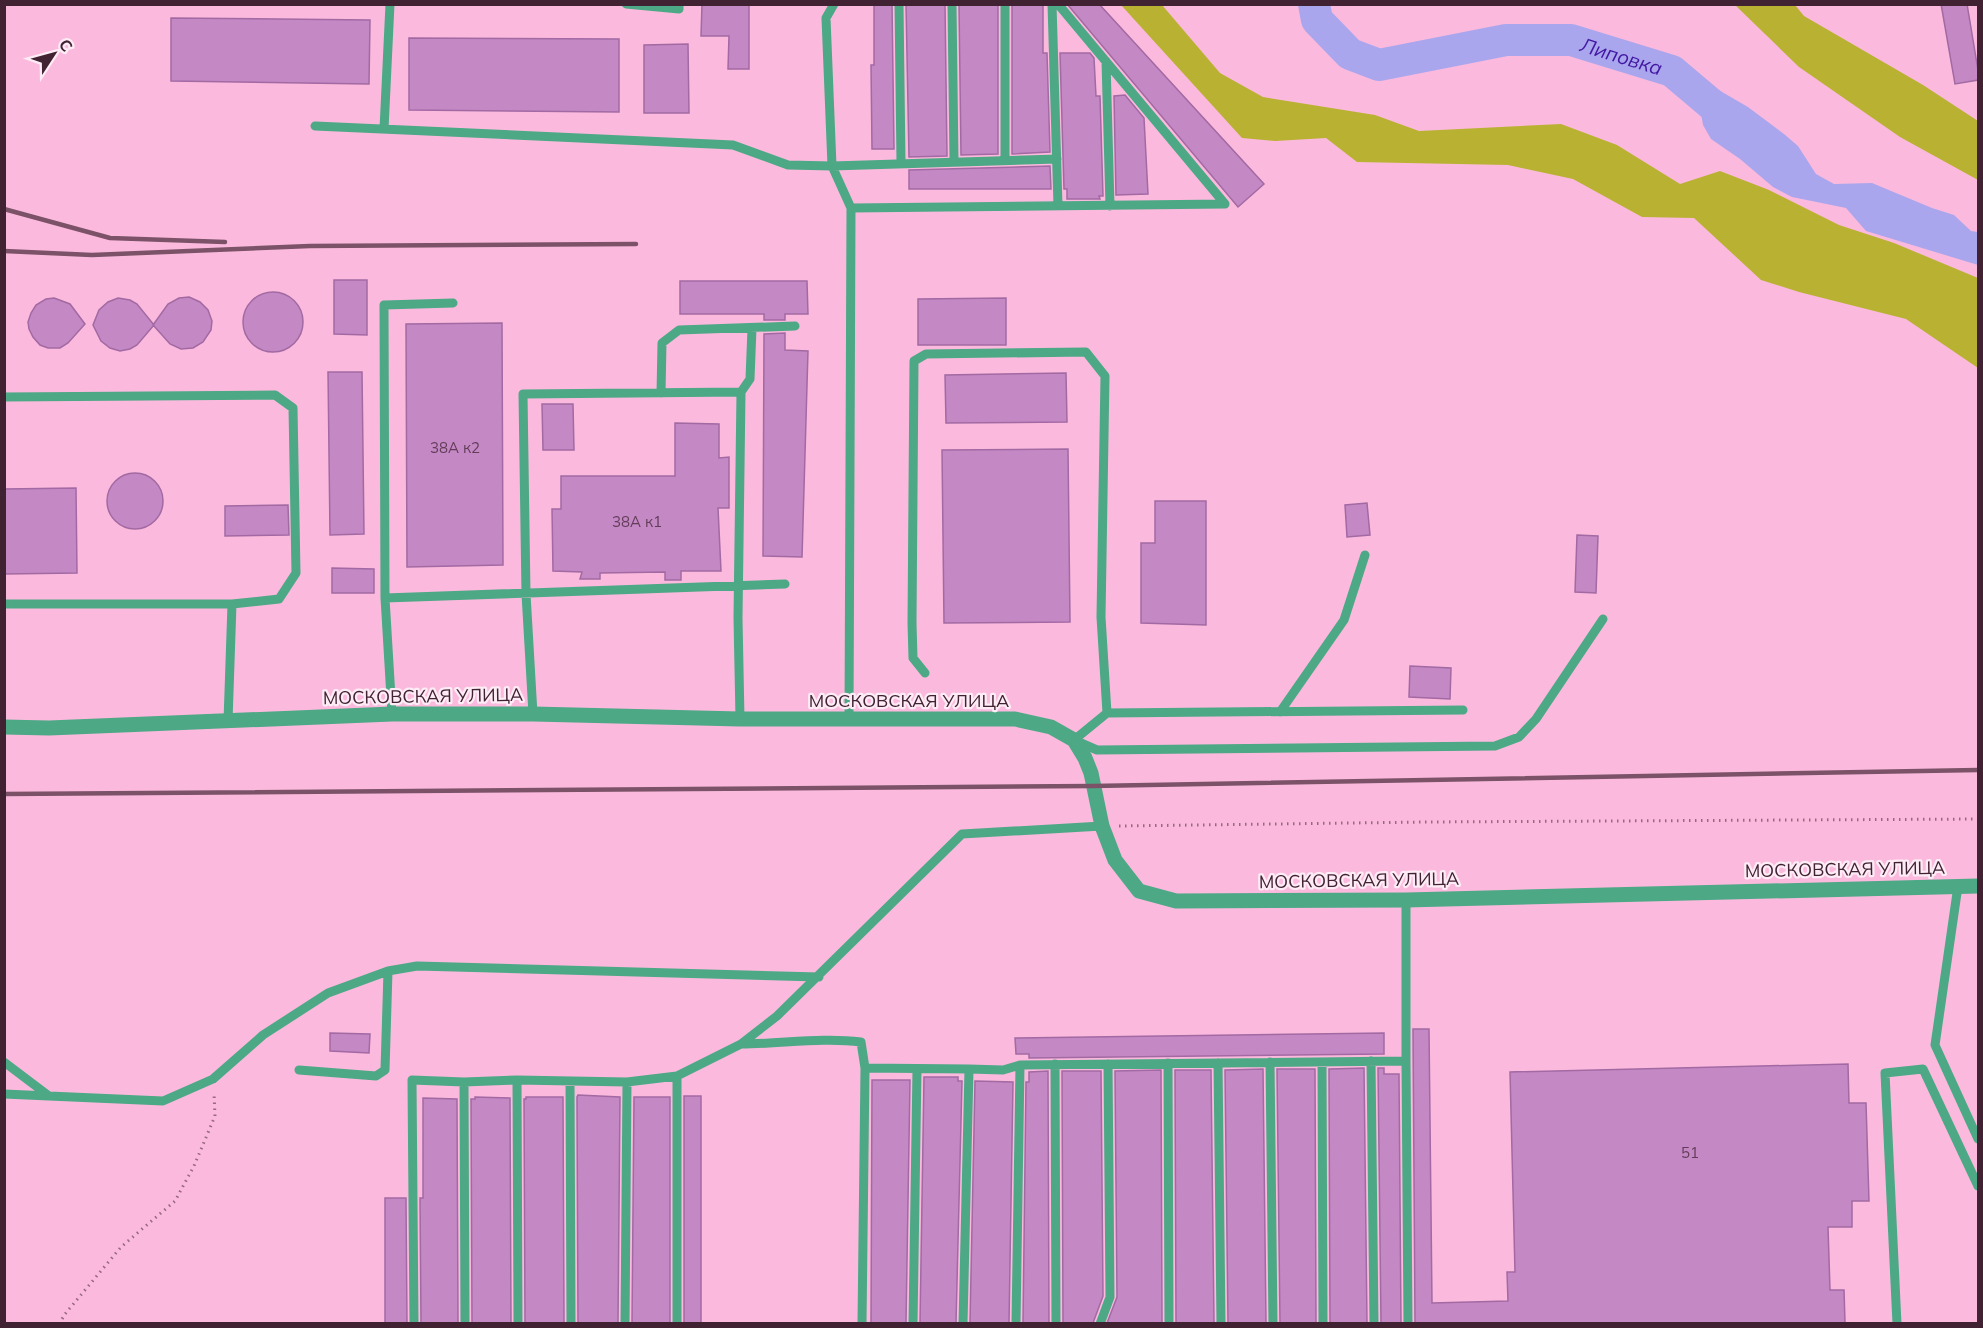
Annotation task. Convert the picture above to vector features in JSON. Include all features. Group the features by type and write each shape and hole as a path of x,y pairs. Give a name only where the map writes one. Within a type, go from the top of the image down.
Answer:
{"street":[{"name":"МОСКОВСКАЯ УЛИЦА","path":"4,727 49,728 392,714 533,714 740,719 1015,719 1051,727 1074,741 1091,773 1102,826 1115,860 1139,891 1176,901 1406,900 1978,886"},
{"name":"МОСКОВСКАЯ УЛИЦА","path":"1958,886 1978,880"}],"lane":[{"path":"384,129 390,4"},
{"path":"626,4 679,9 679,4"},
{"path":"834,4 826,18 832,166 852,208 849,719"},
{"path":"899,4 901,163"},
{"path":"952,4 954,162"},
{"path":"1005,4 1005,160"},
{"path":"1052,4 1058,206"},
{"path":"852,208 1225,204 1058,4"},
{"path":"1106,60 1110,206"},
{"path":"315,126 733,145 788,165 832,166 1057,159"},
{"path":"392,714 385,598 384,305 453,303"},
{"path":"662,393 662,343 679,330 795,326"},
{"path":"740,719 738,587 741,392 750,379 752,328"},
{"path":"925,673 913,658 914,362 926,354 1086,352 1105,376 1101,617 1107,713"},
{"path":"533,714 526,594 523,394 741,392"},
{"path":"4,397 275,395 293,408 296,573 279,599 232,604 4,604"},
{"path":"1280,712 1344,620 1365,555"},
{"path":"385,598 785,584"},
{"path":"228,721 232,604"},
{"path":"1463,710 1107,713 1074,741 1097,750 1495,746 1519,737 1536,719 1603,619"},
{"path":"414,1323 412,1080 627,1082 677,1076 741,1044 777,1016 962,834 1102,826"},
{"path":"1958,886 1935,1046 1978,1139"},
{"path":"1406,900 1408,1323"},
{"path":"4,1094 163,1101 213,1079 262,1035 328,993 388,971 417,966 819,977"},
{"path":"298,1071 376,1076 385,1070 388,971"},
{"path":"741,1044 838,1040 861,1042 865,1068 862,1323"},
{"path":"1371,1061 1374,1323"},
{"path":"865,1068 1003,1070 1020,1065 1055,1064 1406,1061"},
{"path":"4,1062 49,1096"},
{"path":"1270,1062 1273,1323"},
{"path":"1322,1062 1323,1323"},
{"path":"1168,1063 1169,1323"},
{"path":"1218,1063 1221,1323"},
{"path":"1055,1064 1056,1323"},
{"path":"1100,1323 1110,1297 1108,1064"},
{"path":"1016,1323 1020,1065"},
{"path":"914,1323 917,1069"},
{"path":"1897,1323 1885,1073 1923,1069 1978,1186"},
{"path":"963,1323 969,1070"},
{"path":"677,1076 677,1323"},
{"path":"517,1080 518,1323"},
{"path":"570,1081 571,1323"},
{"path":"464,1082 465,1323"},
{"path":"625,1323 627,1082"}],"path":[{"path":"1102,826 1978,819"},
{"path":"60,1323 121,1247 175,1201 194,1166 215,1116 213,1079"}],"shaded area":[{"path":"1121,5 1162,5 1220,73 1263,97 1375,115 1419,131 1561,124 1617,145 1680,184 1720,171 1769,190 1839,225 1894,243 1978,278 1978,368 1906,319 1761,280 1694,218 1642,217 1573,179 1508,165 1357,162 1326,138 1275,141 1242,138"},
{"path":"1735,5 1795,5 1804,16 1923,85 1978,121 1978,180 1900,137 1799,67"},
{"path":"1710,85 1748,107 1784,134 1798,146 1816,174 1834,184 1872,183 1954,215 1971,231 1978,232 1978,265 1866,231 1846,208 1792,197 1773,187 1740,159 1711,139 1703,125 1697,90"}],"building":[{"path":"702,4 749,4 749,69 728,69 729,36 701,36"},
{"path":"874,4 892,4 894,149 872,149 871,65 874,65"},
{"path":"906,4 945,4 947,156 909,157"},
{"path":"959,4 998,4 998,154 961,155"},
{"path":"1012,4 1043,4 1043,53 1047,53 1050,152 1012,154"},
{"path":"1067,4 1099,4 1264,184 1238,207"},
{"path":"1941,4 1967,4 1978,80 1955,84"},
{"path":"171,18 370,20 369,84 171,81"},
{"path":"409,38 619,39 619,112 409,110"},
{"path":"688,44 689,113 644,113 644,45"},
{"path":"1060,53 1090,53 1094,58 1096,96 1100,96 1103,196 1099,196 1100,199 1067,199 1067,189 1064,189"},
{"path":"1125,95 1144,118 1148,194 1116,195 1114,96"},
{"path":"1050,166 1051,189 909,189 909,170"},
{"path":"334,280 367,280 367,335 334,334"},
{"path":"680,281 807,281 808,314 785,314 785,320 764,320 764,314 680,314"},
{"path":"267,292 279,292 295,300 301,310 303,322 301,334 295,344 279,352 267,352 251,344 243,328 243,316 251,300"},
{"path":"189,297 200,302 208,310 212,321 211,330 203,342 193,348 181,349 170,344 153,325 168,304 179,298"},
{"path":"54,298 70,304 85,324 68,343 60,348 48,348 40,345 33,337 28,322 36,305 46,299"},
{"path":"118,298 137,304 154,325 137,345 120,351 110,348 101,341 93,325 99,310 108,302"},
{"path":"1006,298 1006,345 918,345 918,299"},
{"path":"502,323 503,565 407,567 406,324"},
{"path":"785,333 785,350 808,351 802,557 763,556 764,334"},
{"path":"328,372 362,372 364,534 330,535"},
{"path":"1066,373 1067,422 946,423 945,375"},
{"path":"542,404 573,404 574,450 543,450"},
{"path":"675,423 719,424 719,458 729,457 729,508 718,508 721,571 681,571 681,580 665,580 665,572 600,573 600,579 580,579 582,572 553,571 552,509 561,509 561,476 675,476"},
{"path":"1068,449 1070,622 944,623 942,450"},
{"path":"135,473 146,475 155,481 161,490 163,501 161,512 155,521 146,527 135,529 124,527 115,521 109,512 107,501 109,490 115,481 124,475"},
{"path":"76,488 77,573 4,574 4,489"},
{"path":"1155,501 1206,501 1206,625 1141,623 1141,543 1155,543"},
{"path":"1367,503 1370,535 1347,537 1345,505"},
{"path":"288,505 289,535 225,536 225,506"},
{"path":"1577,535 1598,536 1596,593 1575,592"},
{"path":"332,568 374,569 374,593 332,593"},
{"path":"1410,666 1451,668 1450,699 1409,697"},
{"path":"1413,1029 1429,1029 1432,1303 1508,1301 1507,1272 1515,1272 1510,1072 1848,1064 1849,1103 1866,1103 1869,1201 1852,1201 1852,1227 1828,1227 1830,1290 1844,1290 1845,1323 1415,1323"},
{"path":"330,1033 370,1034 369,1053 330,1051"},
{"path":"1384,1033 1384,1054 1029,1058 1029,1054 1016,1054 1015,1038"},
{"path":"1364,1068 1367,1323 1330,1323 1329,1069"},
{"path":"1378,1068 1384,1068 1384,1074 1399,1074 1401,1323 1381,1323"},
{"path":"1263,1069 1266,1323 1228,1323 1225,1070"},
{"path":"1277,1069 1315,1069 1316,1323 1280,1323"},
{"path":"1161,1070 1162,1323 1107,1323 1117,1297 1115,1071"},
{"path":"1175,1070 1211,1070 1214,1323 1176,1323"},
{"path":"1048,1071 1049,1323 1023,1323 1026,1082 1029,1082 1029,1072"},
{"path":"1062,1071 1101,1071 1103,1296 1093,1323 1063,1323"},
{"path":"924,1077 958,1077 958,1081 962,1081 956,1323 920,1323"},
{"path":"872,1080 910,1080 906,1323 871,1323"},
{"path":"975,1081 1013,1082 1009,1323 970,1323"},
{"path":"578,1095 620,1097 618,1323 578,1323"},
{"path":"684,1096 701,1096 701,1323 684,1323"},
{"path":"475,1097 510,1098 511,1323 472,1323 471,1099"},
{"path":"526,1097 563,1097 564,1323 525,1323 524,1099"},
{"path":"634,1097 670,1097 670,1323 632,1323"},
{"path":"423,1098 457,1099 458,1323 421,1323 420,1198 423,1198"},
{"path":"385,1198 406,1198 407,1323 385,1323"}],"waterway":[{"name":"Липовка","path":"1314,4 1317,20 1350,54 1379,65 1506,40 1571,40 1672,71 1730,120"}],"railway":[{"path":"4,209 110,238 225,242"},
{"path":"4,251 92,255 310,246 636,244"},
{"path":"4,794 1093,786 1978,770"}]}
